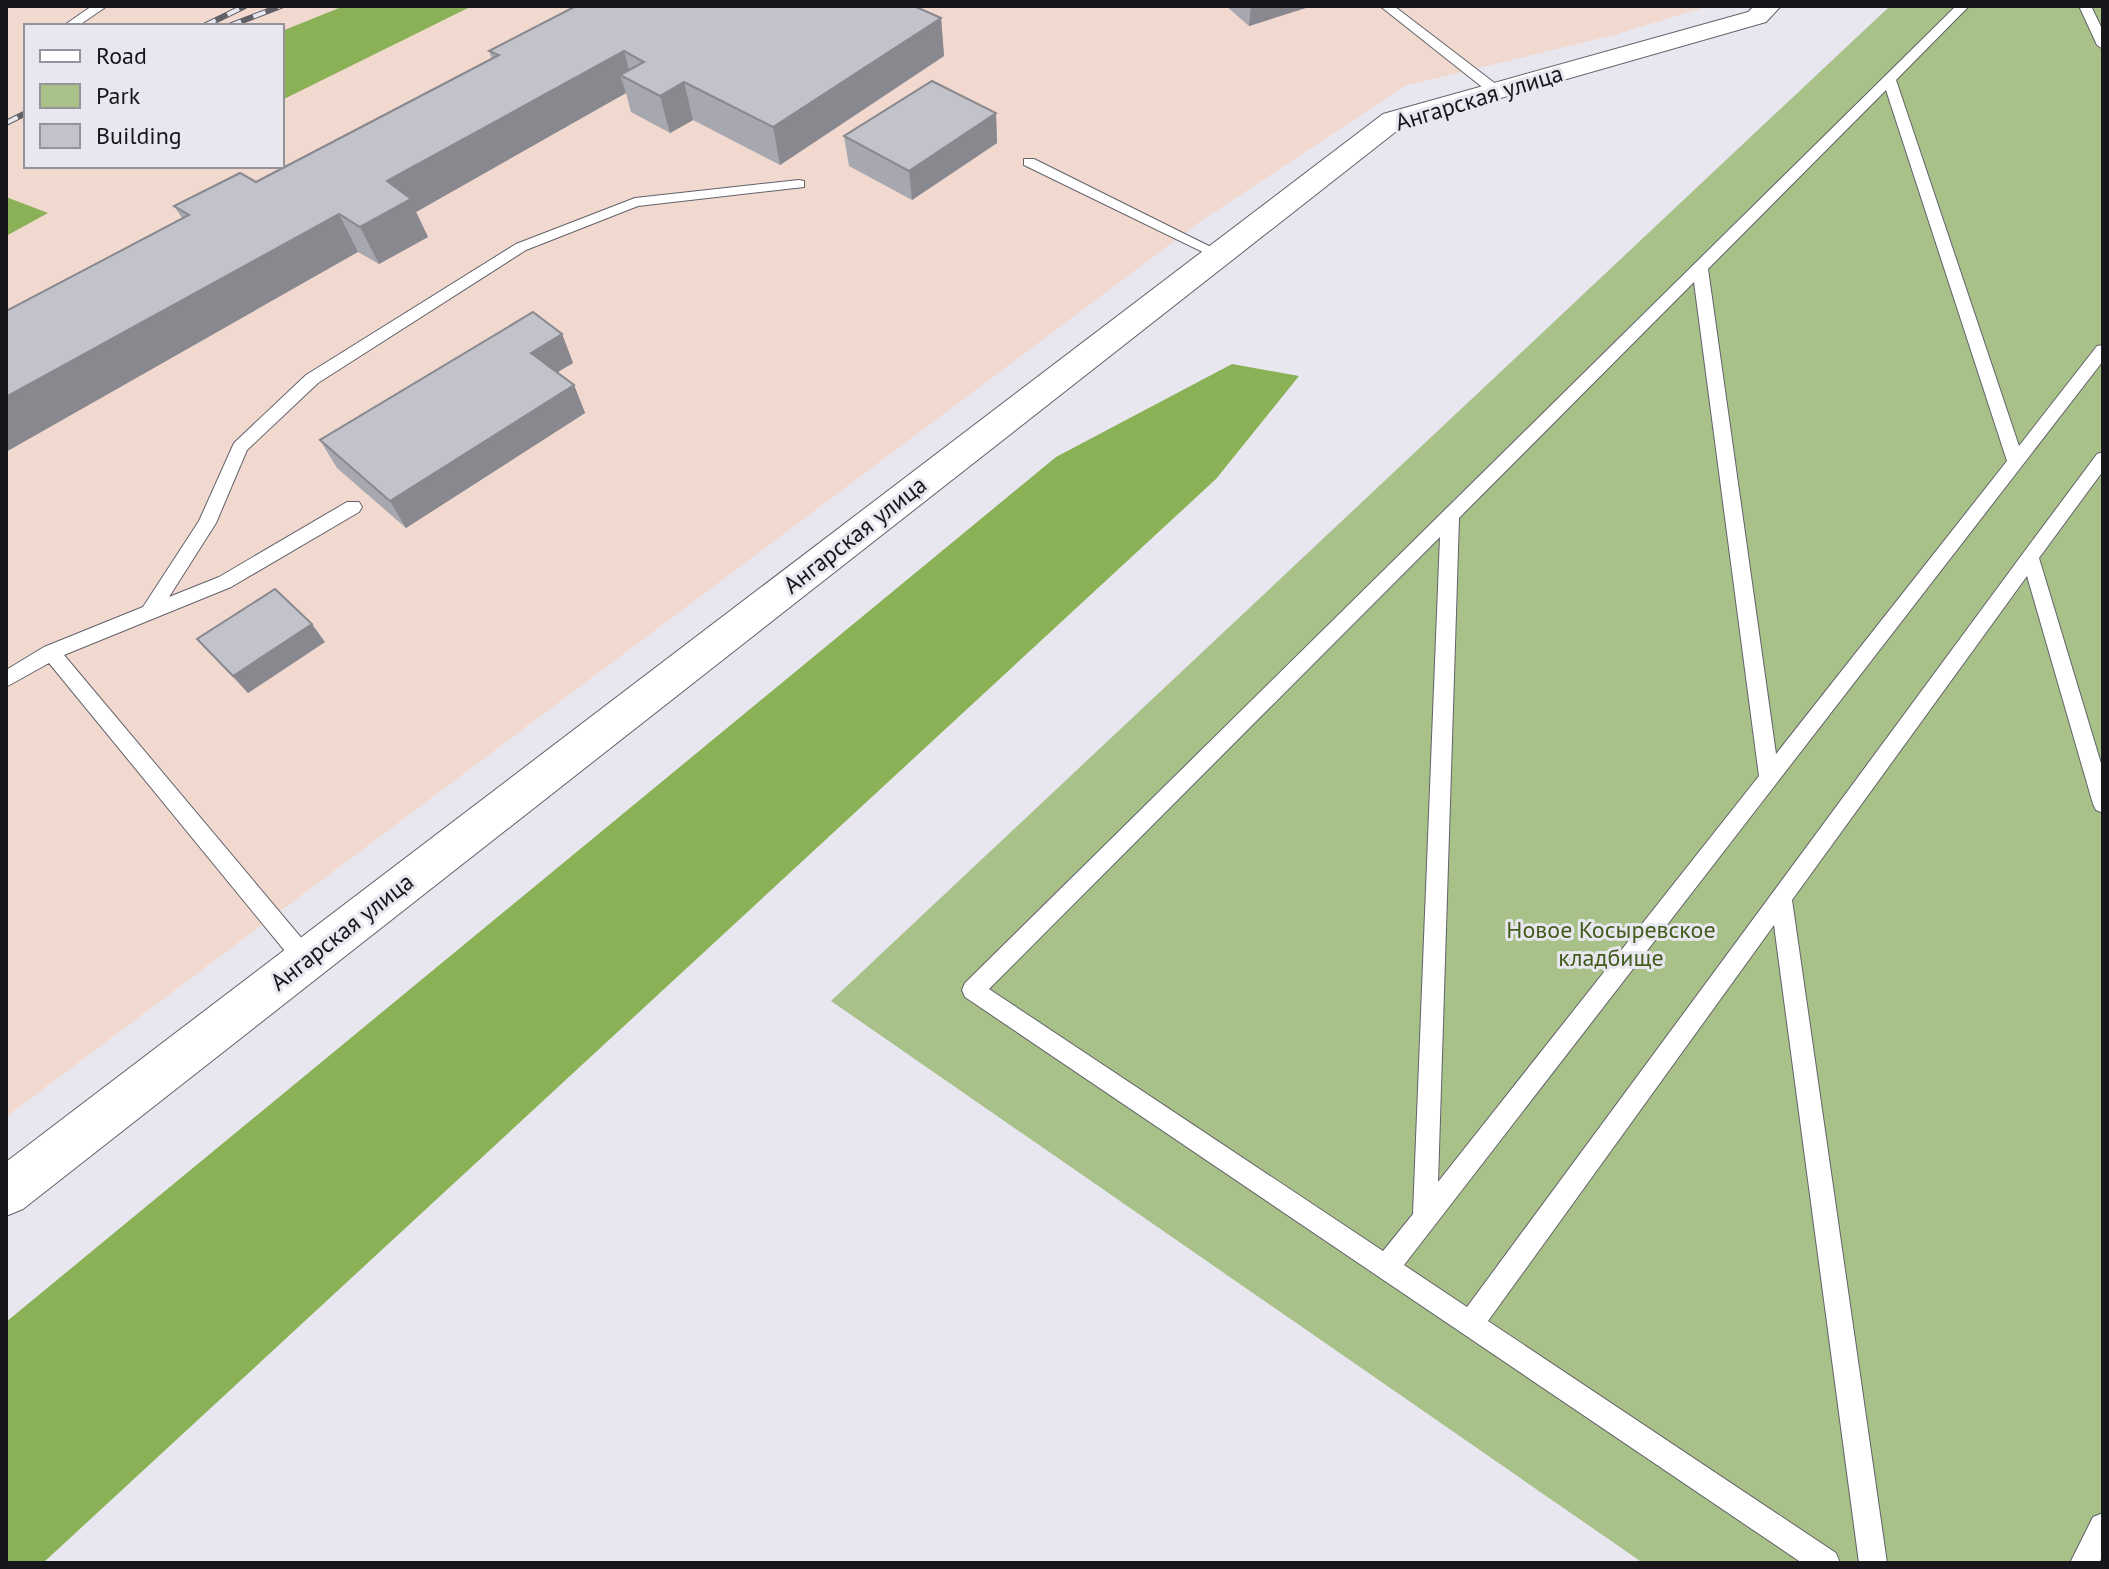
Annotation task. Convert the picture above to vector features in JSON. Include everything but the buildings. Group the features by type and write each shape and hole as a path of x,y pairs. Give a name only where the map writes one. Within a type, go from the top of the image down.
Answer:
{"street":[{"name":"Ангарская улица","path":"6,1192 1393,120 1757,17 1768,6"}],"lane":[{"path":"69,24 84,6"},
{"path":"70,24 101,6"},
{"path":"1386,6 1496,91"},
{"path":"1826,1563 973,990 1963,6"},
{"path":"2085,6 2103,45"},
{"path":"1889,79 2016,462"},
{"path":"1029,162 1218,254"},
{"path":"150,612 207,523 240,447 312,379 521,247 635,202 799,184"},
{"path":"1700,267 1769,778"},
{"path":"1386,1268 2103,350"},
{"path":"1470,1324 2103,458"},
{"path":"6,679 51,652 225,582 353,507"},
{"path":"1425,1218 1450,517"},
{"path":"2030,557 2103,804"},
{"path":"51,652 306,960"},
{"path":"1781,898 1873,1563"},
{"path":"2084,1563 2103,1527"}],"shaded area":[{"path":"6,6 1709,6 1614,35 1405,86 1201,221 6,1117"}],"green space":[{"path":"344,6 472,6 284,99 284,30"},
{"name":"Новое Косыревское кладбище","path":"1890,6 2103,6 2103,1563 1643,1563 831,1001"},
{"path":"6,197 48,213 6,236"},
{"path":"1232,364 1299,376 1216,479 43,1563 6,1563 6,1322 1056,457"}],"railway":[{"path":"208,24 245,6"},
{"path":"234,24 281,6"},
{"path":"6,123 24,114"}]}
